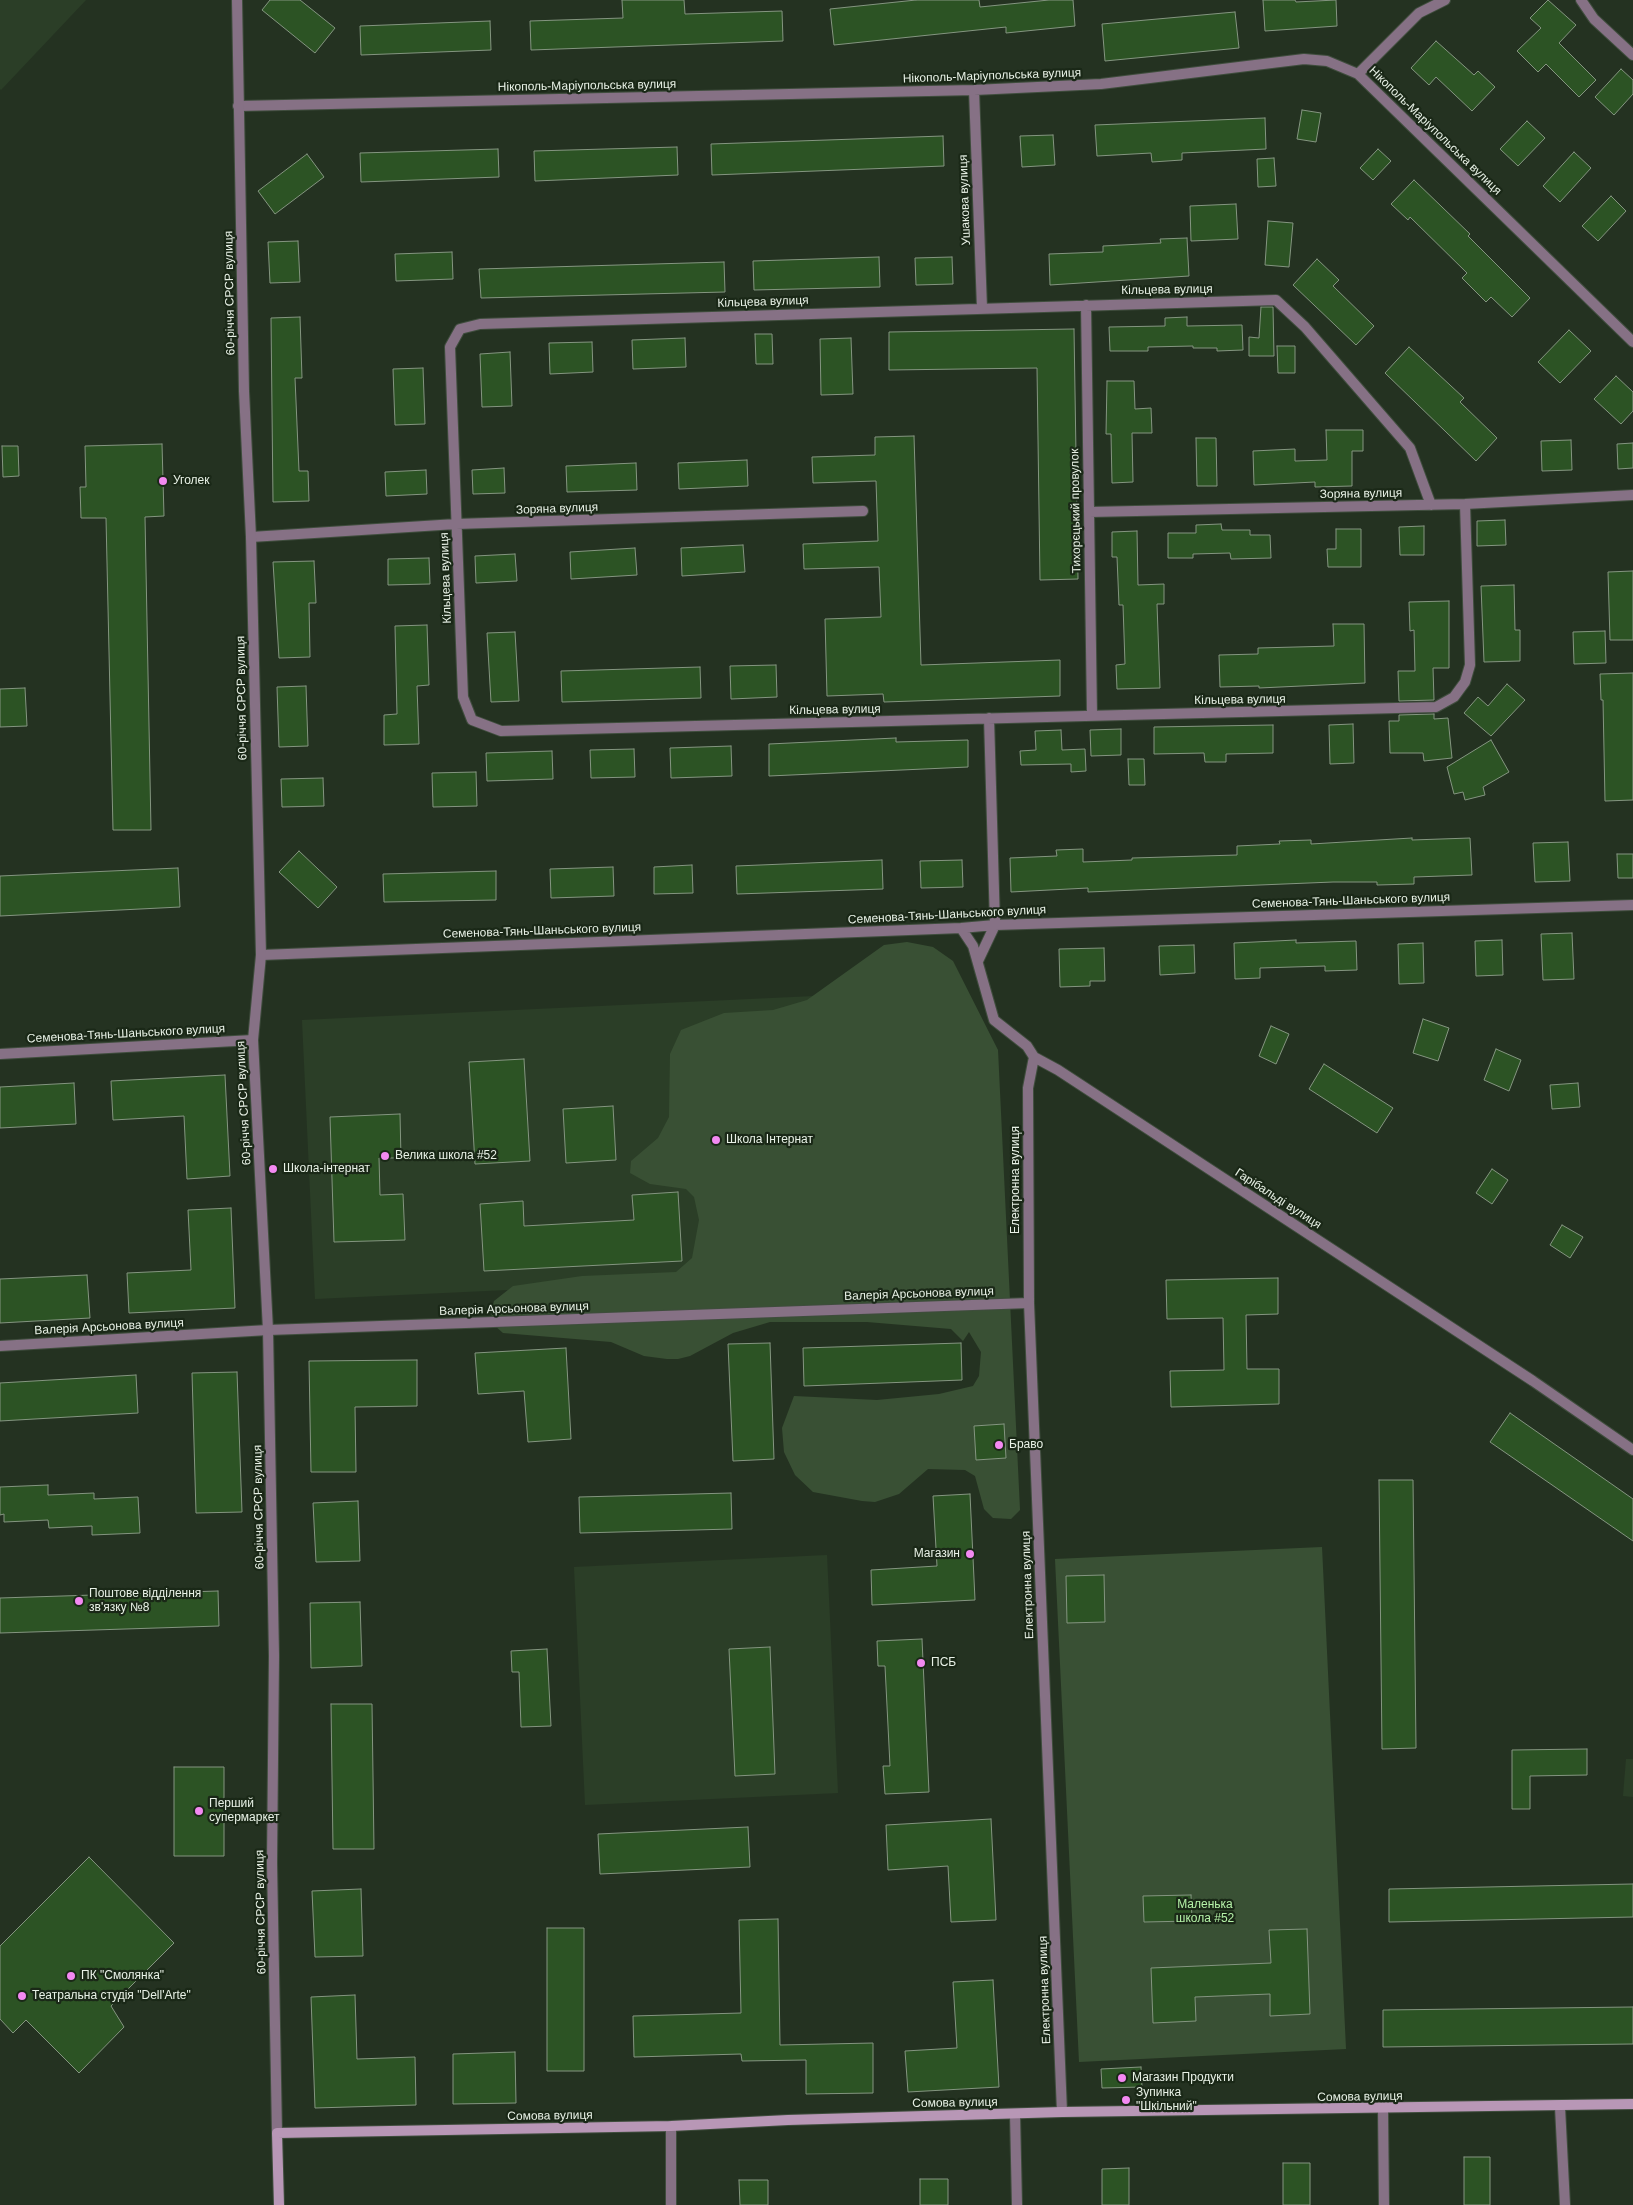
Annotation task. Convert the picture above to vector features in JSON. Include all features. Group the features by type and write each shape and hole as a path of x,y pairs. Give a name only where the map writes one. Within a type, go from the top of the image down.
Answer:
{"main road":[{"name":"Сомова вулиця","path":"277,2133 671,2126 788,2120 1062,2112 1633,2104"},
{"name":"60-річчя СРСР вулиця","path":"277,2133 279,2205"}],"street":[{"name":"60-річчя СРСР вулиця","path":"237,0 244,391 251,537 261,955 252,1040 268,1330 274,1656 272,1864 277,2133"},
{"path":"1358,74 1419,13 1445,0"},
{"path":"1581,0 1594,19 1633,55"},
{"name":"Нікополь-Маріупольська вулиця","path":"238,106 974,90 1101,84 1304,59 1327,61 1358,74 1633,342"},
{"name":"Ушакова вулиця","path":"974,90 982,308"},
{"name":"Кільцева вулиця","path":"1431,505 1410,448 1305,327 1276,300 480,324 460,329 450,347 463,697 472,720 501,731 1436,707 1454,697 1465,682 1470,665 1465,504"},
{"name":"Тихорєцький провулок","path":"1086,305 1092,716"},
{"name":"Зоряна вулиця","path":"1088,512 1465,504 1633,495"},
{"name":"Зоряна вулиця","path":"251,537 456,524 864,511"},
{"path":"978,960 995,925 989,718"},
{"name":"Семенова-Тянь-Шаньського вулиця","path":"261,955 961,928 995,925 1633,905"},
{"name":"Гарібальді вулиця","path":"961,928 974,946 994,1020 1027,1046 1034,1057 1067,1076 1525,1375 1633,1450"},
{"name":"Семенова-Тянь-Шаньського вулиця","path":"0,1054 252,1040"},
{"name":"Електронна вулиця","path":"1034,1057 1028,1088 1029,1303 1062,2112"},
{"name":"Валерія Арсьонова вулиця","path":"0,1346 268,1330 1029,1303"},
{"path":"1560,2106 1565,2205"},
{"path":"1383,2109 1384,2205"},
{"path":"1015,2114 1017,2205"},
{"path":"671,2126 671,2205"}],"shaded area":[{"path":"0,0 86,0 1,90 0,89"},
{"name":"Школа Інтернат","path":"964,989 977,1268 315,1299 302,1020"},
{"path":"827,1555 838,1793 585,1805 574,1567"},
{"path":"1626,1759 1633,1759 1633,1797 1623,1796"}],"green space":[{"path":"907,942 933,947 953,961 998,1050 1020,1510 1011,1519 993,1518 984,1509 975,1476 965,1470 928,1469 899,1494 875,1502 862,1501 813,1492 795,1475 784,1452 782,1428 794,1396 877,1400 939,1394 973,1386 979,1376 981,1352 969,1332 963,1341 951,1329 867,1322 770,1322 733,1333 690,1356 667,1359 644,1356 611,1342 503,1333 494,1325 491,1313 494,1301 513,1286 582,1276 676,1272 692,1258 699,1220 694,1197 686,1189 650,1184 630,1173 631,1161 658,1138 669,1117 670,1054 681,1030 724,1013 773,1010 807,1000 884,945"},
{"name":"Маленька школа #52","path":"1322,1547 1346,2049 1079,2062 1055,1559"}],"building":[{"path":"270,0 300,0 335,28 315,53 262,10"},
{"path":"622,0 684,0 685,14 782,11 783,41 531,50 530,21 623,18"},
{"path":"916,0 979,0 980,7 1049,0 1073,0 1075,26 1006,33 1006,27 834,45 830,9"},
{"path":"1263,0 1295,0 1296,2 1336,0 1337,26 1265,31"},
{"path":"1548,0 1576,25 1559,43 1596,80 1579,97 1546,64 1538,72 1517,51 1541,28 1530,18"},
{"path":"1235,12 1239,48 1105,61 1102,24"},
{"path":"490,21 491,50 361,55 360,26"},
{"path":"1436,41 1474,75 1478,71 1495,87 1472,111 1436,77 1429,85 1411,68"},
{"path":"1621,69 1633,80 1633,94 1614,115 1595,97"},
{"path":"1302,110 1321,113 1316,142 1297,139"},
{"path":"1265,118 1266,149 1182,153 1182,160 1152,162 1151,153 1097,156 1095,125"},
{"path":"1527,121 1545,138 1518,166 1500,149"},
{"path":"1053,135 1055,165 1022,167 1020,136"},
{"path":"943,136 944,166 712,175 711,144"},
{"path":"677,147 678,175 535,181 534,151"},
{"path":"498,149 499,177 361,182 360,153"},
{"path":"1378,149 1391,161 1373,180 1360,168"},
{"path":"1574,152 1591,168 1560,202 1543,186"},
{"path":"307,154 324,177 275,214 258,191"},
{"path":"1274,158 1276,186 1258,187 1257,159"},
{"path":"1414,180 1470,234 1468,236 1530,298 1512,317 1491,297 1486,302 1462,278 1467,273 1410,217 1408,220 1391,204"},
{"path":"1611,196 1626,211 1598,241 1582,226"},
{"path":"1236,204 1238,239 1191,241 1190,206"},
{"path":"1268,221 1293,223 1289,267 1265,265"},
{"path":"1187,238 1189,276 1050,285 1049,254 1103,252 1103,246 1161,243 1160,239"},
{"path":"298,241 300,282 270,283 268,242"},
{"path":"452,252 453,279 396,281 395,254"},
{"path":"879,257 880,287 754,290 753,261"},
{"path":"952,257 953,284 916,285 915,258"},
{"path":"1317,259 1339,280 1333,286 1374,326 1356,345 1293,285"},
{"path":"724,262 725,292 481,298 479,269"},
{"path":"1261,307 1273,307 1274,356 1249,356 1249,337 1259,338"},
{"path":"300,317 302,378 295,378 299,471 308,471 309,501 273,502 271,318"},
{"path":"1187,317 1187,326 1242,325 1243,350 1217,351 1217,348 1193,348 1193,346 1148,347 1148,351 1110,351 1109,327 1165,326 1165,318"},
{"path":"1074,329 1078,579 1040,580 1037,368 889,370 889,332"},
{"path":"1569,330 1591,351 1560,383 1538,362"},
{"path":"755,334 772,334 773,364 756,364"},
{"path":"685,338 686,367 633,369 632,340"},
{"path":"851,338 853,394 821,395 820,339"},
{"path":"592,342 593,372 550,374 549,343"},
{"path":"1277,346 1295,346 1295,373 1278,373"},
{"path":"1409,347 1464,398 1460,402 1497,438 1476,461 1385,373"},
{"path":"510,352 512,406 482,407 480,354"},
{"path":"423,368 425,424 395,425 393,369"},
{"path":"1616,376 1633,392 1633,411 1621,424 1594,399"},
{"path":"1107,381 1134,381 1135,409 1151,408 1152,433 1132,433 1133,482 1112,483 1111,434 1106,434"},
{"path":"1326,430 1363,430 1363,451 1352,451 1352,486 1315,487 1315,482 1254,485 1253,451 1295,449 1295,461 1327,460"},
{"path":"914,436 921,665 1060,660 1060,696 884,702 883,694 827,696 825,619 881,617 879,567 804,569 803,544 878,541 876,481 813,483 812,457 875,455 875,437"},
{"path":"1196,438 1216,438 1217,486 1197,486"},
{"path":"1571,440 1572,470 1542,471 1541,441"},
{"path":"1633,443 1633,468 1618,469 1617,444"},
{"path":"162,444 164,516 145,517 151,830 113,830 106,518 81,518 80,487 86,487 85,446"},
{"path":"2,446 18,446 19,476 3,477"},
{"path":"747,460 748,486 679,489 678,463"},
{"path":"636,463 637,490 567,492 566,466"},
{"path":"504,468 505,493 473,494 472,470"},
{"path":"426,470 427,494 386,496 385,472"},
{"path":"1505,520 1506,545 1477,546 1477,521"},
{"path":"1221,524 1222,530 1250,530 1250,535 1270,535 1271,558 1231,559 1230,553 1193,554 1193,558 1168,558 1168,533 1196,533 1196,525"},
{"path":"1424,526 1424,555 1400,555 1399,527"},
{"path":"1336,529 1361,529 1361,567 1328,567 1327,549 1336,549"},
{"path":"1137,531 1138,585 1164,584 1164,604 1157,604 1160,688 1117,689 1116,665 1125,664 1123,605 1119,605 1117,557 1112,557 1112,532"},
{"path":"743,545 745,572 682,576 681,548"},
{"path":"635,548 637,575 571,579 570,552"},
{"path":"515,554 517,581 476,583 475,556"},
{"path":"429,558 430,584 388,585 388,559"},
{"path":"314,561 316,603 309,603 310,657 279,658 273,562"},
{"path":"1633,571 1633,640 1610,640 1608,572"},
{"path":"1514,585 1515,630 1520,630 1520,661 1484,662 1481,586"},
{"path":"1449,601 1449,668 1433,668 1434,700 1399,701 1398,671 1415,671 1414,630 1410,631 1409,602"},
{"path":"1333,624 1364,624 1365,683 1259,688 1259,686 1220,687 1219,655 1258,654 1258,648 1334,646"},
{"path":"427,625 429,685 417,686 419,744 384,745 384,715 397,714 395,626"},
{"path":"1605,631 1606,663 1574,664 1573,632"},
{"path":"515,632 519,701 491,702 487,633"},
{"path":"776,665 777,697 731,699 730,666"},
{"path":"700,667 701,698 562,702 561,671"},
{"path":"1633,673 1633,800 1605,801 1603,700 1601,700 1600,674"},
{"path":"1507,684 1525,700 1491,736 1464,713 1478,697 1488,706"},
{"path":"306,686 308,746 279,747 277,687"},
{"path":"25,688 27,726 0,727 0,689"},
{"path":"1434,714 1434,719 1448,718 1452,758 1424,761 1423,753 1390,753 1389,721 1399,721 1399,715"},
{"path":"1353,724 1354,763 1330,764 1329,725"},
{"path":"1273,725 1273,753 1226,754 1226,762 1205,762 1204,753 1154,754 1154,727"},
{"path":"1121,729 1121,755 1091,756 1090,730"},
{"path":"1061,730 1062,750 1085,749 1086,771 1071,772 1071,764 1021,765 1020,751 1036,750 1035,731"},
{"path":"896,738 896,742 968,740 968,767 769,776 769,744"},
{"path":"1491,740 1509,772 1483,787 1485,795 1465,800 1463,792 1454,794 1447,767"},
{"path":"731,746 732,776 671,778 670,748"},
{"path":"634,749 635,777 591,778 590,750"},
{"path":"552,751 553,779 487,781 486,753"},
{"path":"1128,759 1144,759 1145,785 1129,785"},
{"path":"476,772 477,806 433,807 432,773"},
{"path":"323,778 324,806 282,807 281,779"},
{"path":"1412,838 1412,840 1470,838 1472,875 1414,877 1414,884 1377,885 1377,882 1333,882 1088,892 1088,888 1011,892 1010,858 1057,856 1056,850 1083,849 1083,862 1132,860 1132,858 1237,855 1237,846 1280,844 1279,841 1311,840 1311,844"},
{"path":"1568,842 1570,881 1535,882 1533,843"},
{"path":"299,851 337,887 318,908 279,872"},
{"path":"1617,854 1633,854 1633,878 1618,878"},
{"path":"882,860 883,889 737,894 736,866"},
{"path":"962,860 963,887 921,888 920,861"},
{"path":"692,865 693,893 654,894 654,867"},
{"path":"613,867 614,896 551,898 550,869"},
{"path":"178,868 180,907 0,916 0,876"},
{"path":"496,871 496,900 384,902 383,874"},
{"path":"1572,933 1574,979 1543,980 1541,934"},
{"path":"1296,940 1296,943 1356,941 1357,970 1325,971 1325,966 1260,968 1260,978 1235,979 1234,943"},
{"path":"1502,940 1503,975 1476,976 1475,941"},
{"path":"1423,943 1424,983 1399,984 1398,944"},
{"path":"1194,945 1195,973 1160,975 1159,946"},
{"path":"1104,948 1105,981 1090,981 1090,986 1060,987 1059,949"},
{"path":"1423,1019 1449,1028 1438,1061 1413,1053"},
{"path":"1271,1026 1289,1034 1276,1064 1259,1056"},
{"path":"1496,1049 1521,1060 1509,1091 1484,1080"},
{"path":"524,1059 530,1161 475,1164 469,1062"},
{"path":"1324,1064 1393,1108 1377,1133 1309,1089"},
{"path":"225,1075 230,1176 187,1179 184,1116 113,1120 111,1081"},
{"path":"74,1083 76,1124 0,1128 0,1087"},
{"path":"1578,1083 1580,1107 1552,1109 1550,1085"},
{"path":"613,1106 616,1160 566,1163 563,1109"},
{"path":"400,1114 401,1158 379,1158 380,1195 403,1194 405,1240 334,1242 330,1117"},
{"path":"1492,1169 1508,1180 1492,1204 1476,1193"},
{"path":"678,1192 682,1261 484,1271 480,1204 523,1201 524,1226 634,1220 632,1195"},
{"path":"231,1208 235,1308 129,1313 127,1273 191,1270 188,1210"},
{"path":"1562,1225 1583,1237 1570,1258 1550,1245"},
{"path":"87,1275 90,1318 0,1323 0,1279"},
{"path":"1278,1278 1278,1314 1246,1315 1247,1369 1279,1369 1279,1404 1171,1407 1170,1371 1224,1370 1223,1318 1167,1319 1166,1280"},
{"path":"770,1343 774,1459 733,1461 728,1344"},
{"path":"961,1343 962,1380 804,1386 803,1348"},
{"path":"566,1348 571,1439 528,1442 524,1391 478,1394 475,1353"},
{"path":"417,1360 417,1406 355,1407 356,1472 311,1472 309,1361"},
{"path":"237,1372 242,1512 196,1513 192,1373"},
{"path":"136,1375 138,1413 0,1421 0,1383"},
{"path":"1510,1413 1633,1499 1633,1541 1490,1442"},
{"path":"1004,1424 1006,1458 976,1460 974,1426"},
{"path":"1379,1480 1413,1480 1416,1748 1382,1749"},
{"path":"48,1485 48,1495 94,1493 94,1499 138,1497 140,1533 92,1535 92,1526 49,1528 48,1520 4,1522 4,1514 0,1515 0,1487"},
{"path":"731,1493 732,1529 580,1533 579,1497"},
{"path":"970,1494 975,1600 872,1605 871,1570 937,1566 933,1496"},
{"path":"358,1501 360,1561 316,1562 313,1503"},
{"path":"1104,1575 1105,1622 1067,1623 1066,1576"},
{"path":"218,1591 219,1626 0,1633 0,1598"},
{"path":"360,1602 362,1666 311,1668 310,1603"},
{"path":"922,1639 929,1792 885,1794 883,1766 890,1766 885,1666 878,1666 877,1641"},
{"path":"770,1647 775,1774 735,1776 729,1649"},
{"path":"547,1649 551,1726 521,1727 519,1672 512,1672 511,1651"},
{"path":"331,1704 372,1704 374,1849 333,1849"},
{"path":"1587,1749 1587,1775 1530,1776 1530,1809 1512,1809 1512,1750"},
{"name":"Перший супермаркет","path":"174,1767 224,1767 224,1856 174,1856"},
{"path":"991,1819 996,1920 951,1922 948,1866 888,1870 886,1825"},
{"path":"748,1827 750,1867 600,1874 598,1834"},
{"name":"ПК \"Смолянка\"","path":"89,1857 174,1943 111,2006 124,2027 79,2073 26,2020 13,2033 0,2019 0,1946"},
{"path":"1633,1884 1633,1917 1389,1922 1389,1889"},
{"path":"361,1889 363,1956 315,1957 312,1891"},
{"path":"1191,1895 1192,1921 1144,1922 1143,1896"},
{"path":"778,1919 780,2045 873,2043 873,2093 806,2094 806,2060 742,2061 741,2054 634,2057 633,2016 741,2013 739,1920"},
{"path":"547,1928 584,1928 584,2071 547,2071"},
{"path":"1307,1929 1310,2014 1270,2016 1270,1994 1195,1997 1196,2021 1153,2023 1151,1968 1271,1963 1269,1930"},
{"path":"993,1980 999,2087 908,2092 905,2051 957,2048 953,1982"},
{"path":"355,1995 357,2059 415,2057 416,2105 315,2108 311,1997"},
{"path":"1633,2007 1633,2044 1383,2047 1383,2010"},
{"path":"515,2052 516,2103 453,2104 453,2054"},
{"name":"Магазин Продукти","path":"1141,2067 1142,2087 1102,2088 1101,2069"},
{"path":"1464,2157 1490,2157 1490,2205 1464,2205"},
{"path":"1283,2163 1310,2163 1310,2205 1283,2205"},
{"path":"1129,2168 1129,2205 1102,2205 1102,2169"},
{"path":"920,2179 948,2179 948,2205 920,2205"},
{"path":"739,2180 768,2180 768,2205 740,2205"}],"place":[{"name":"Уголек","path":"163,481"},
{"name":"Школа Інтернат","path":"716,1140"},
{"name":"Велика школа #52","path":"385,1156"},
{"name":"Школа-інтернат","path":"273,1169"},
{"name":"Браво","path":"999,1445"},
{"name":"Магазин","path":"970,1554"},
{"name":"Поштове відділення зв'язку №8","path":"79,1601"},
{"name":"ПСБ","path":"921,1663"},
{"name":"Перший супермаркет","path":"199,1811"},
{"name":"ПК \"Смолянка\"","path":"71,1976"},
{"name":"Театральна студiя \"Dell'Arte\"","path":"22,1996"},
{"name":"Магазин Продукти","path":"1122,2078"},
{"name":"Зупинка \"Шкільний\"","path":"1126,2100"}]}
